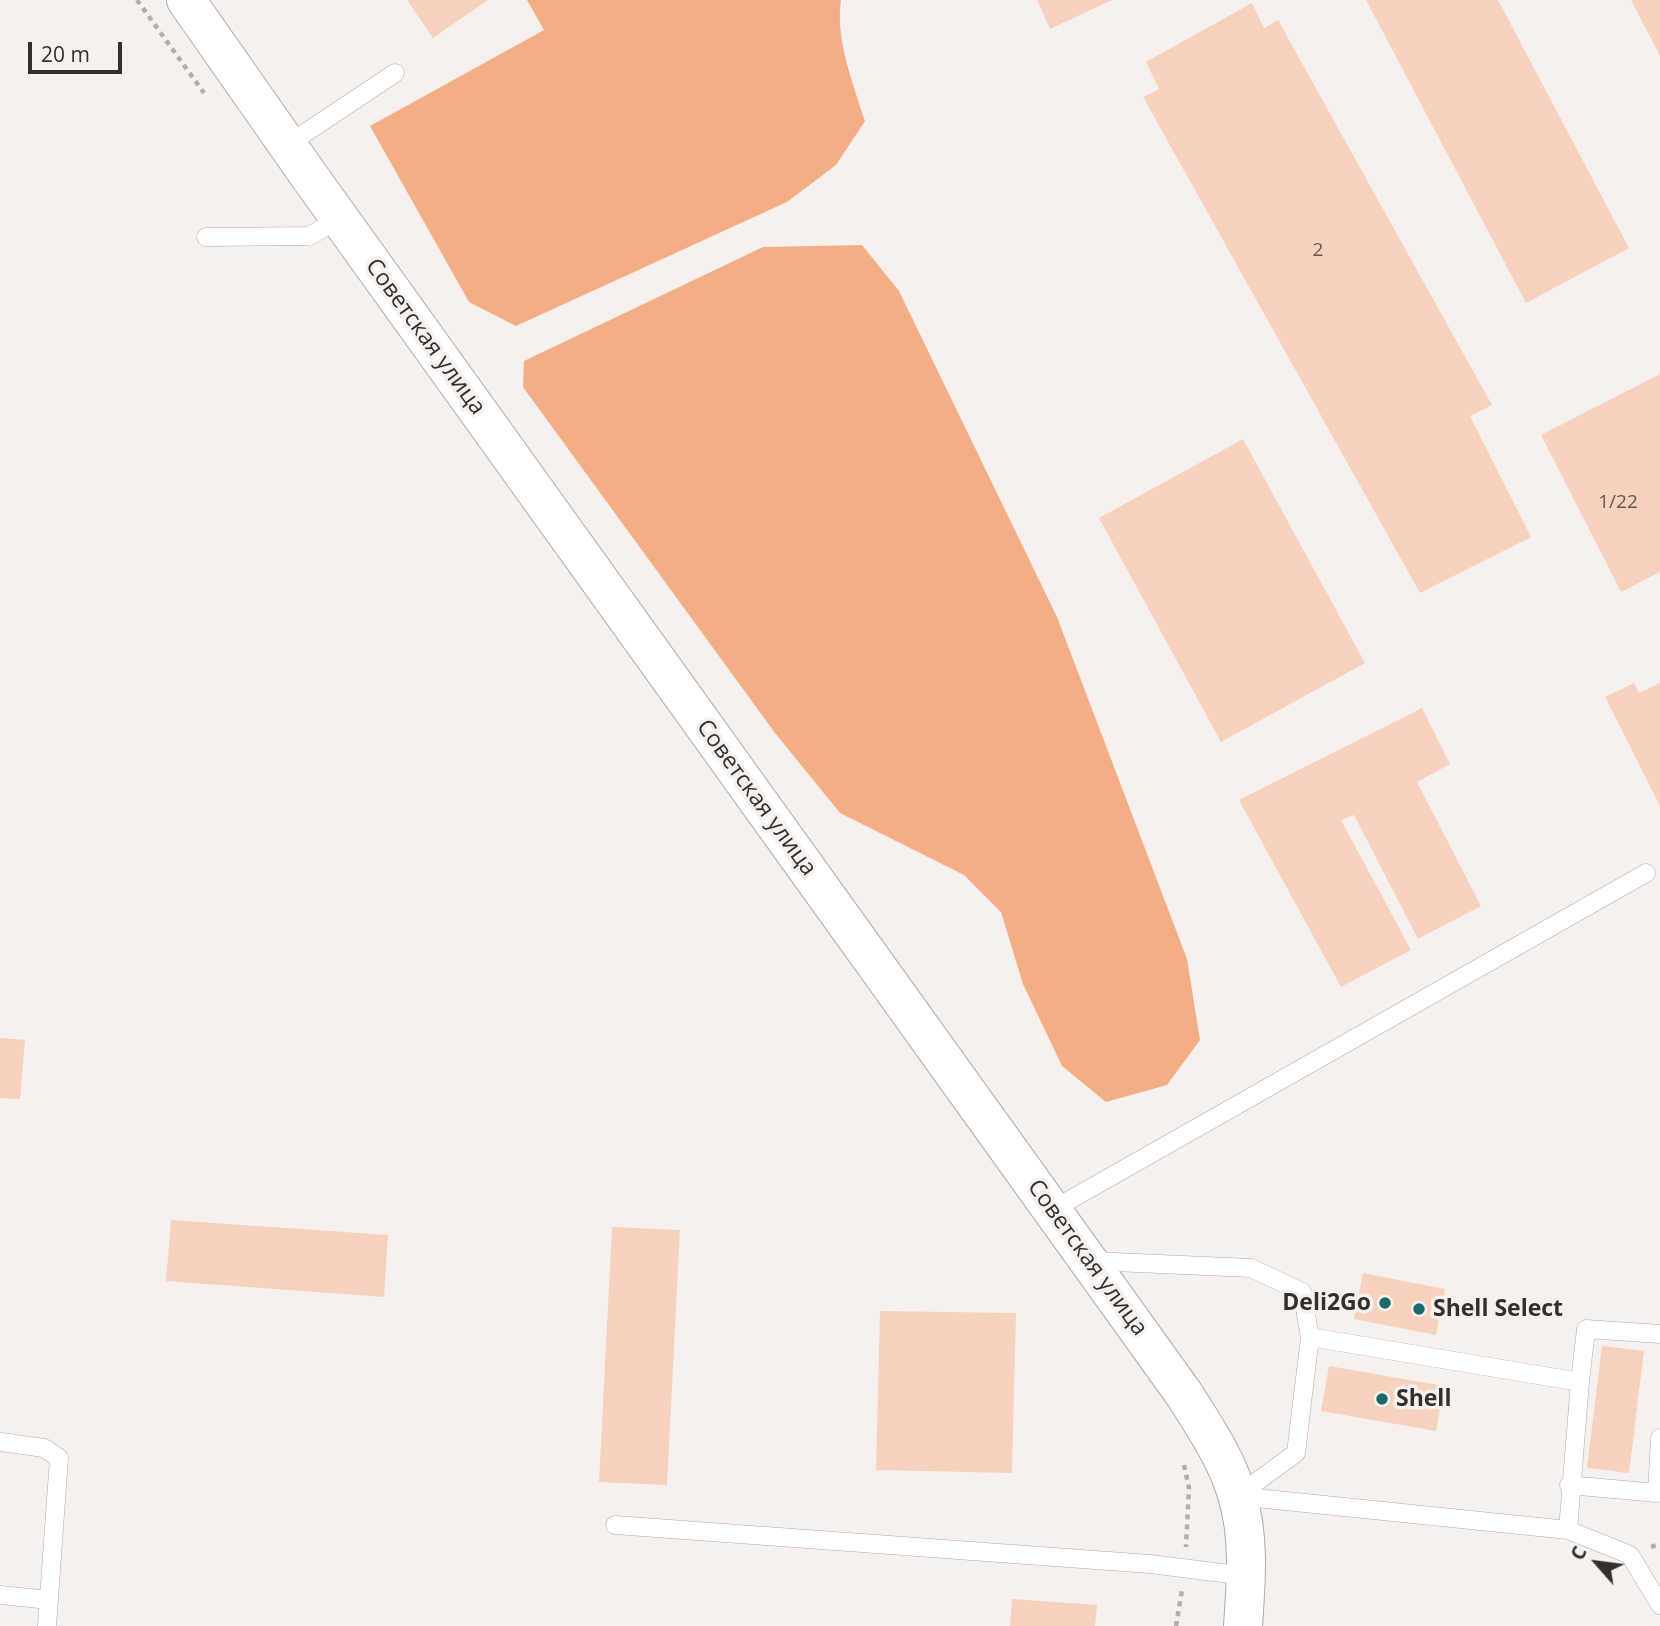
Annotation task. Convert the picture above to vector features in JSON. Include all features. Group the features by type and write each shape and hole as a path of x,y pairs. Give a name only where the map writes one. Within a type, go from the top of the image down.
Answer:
{"street":[{"name":"Советская улица","path":"186,0 287,145 1184,1394 1222,1457 1237,1496 1244,1530 1246,1576 1243,1626"}],"lane":[{"path":"287,145 395,74"},
{"path":"206,237 309,236 340,219"},
{"path":"1052,1210 1646,873"},
{"path":"1089,1261 1251,1268 1302,1292 1310,1337 1296,1453 1237,1496"},
{"path":"1568,1530 1569,1485 1586,1329 1660,1334"},
{"path":"1310,1337 1580,1382"},
{"path":"1569,1485 1657,1493 1660,1438"},
{"path":"0,1442 44,1448 60,1458 47,1626"},
{"path":"1237,1496 1568,1530 1630,1555 1660,1605"},
{"path":"615,1525 1246,1576"},
{"path":"0,1595 49,1600"}],"path":[{"path":"1176,1626 1185,1569"}],"shaded area":[{"path":"527,0 841,0 843,45 865,121 836,165 787,202 516,326 469,302 370,126 544,30"},
{"path":"862,245 899,291 1057,617 1187,959 1200,1040 1167,1085 1106,1102 1062,1066 1023,984 1001,912 964,875 840,813 775,733 523,387 524,361 763,247"}],"building":[{"path":"407,0 488,0 433,38"},
{"path":"1037,0 1112,0 1050,29"},
{"path":"1366,0 1498,0 1629,248 1526,303"},
{"path":"1631,0 1660,0 1660,56"},
{"path":"1252,3 1264,28 1278,20 1492,405 1470,416 1531,537 1420,593 1143,97 1159,89 1146,62"},
{"path":"1660,374 1660,572 1621,592 1541,435"},
{"path":"1243,439 1365,663 1221,742 1099,518"},
{"path":"1634,683 1639,693 1660,683 1660,806 1605,697"},
{"path":"1422,708 1450,764 1417,782 1481,906 1418,939 1354,815 1341,820 1411,950 1341,987 1239,800"},
{"path":"0,1038 25,1040 20,1099 0,1098"},
{"path":"171,1220 388,1235 384,1297 166,1281"},
{"path":"612,1227 680,1230 667,1485 599,1482"},
{"path":"1363,1273 1445,1289 1436,1335 1354,1319"},
{"path":"880,1311 1016,1313 1012,1473 876,1470"},
{"path":"1602,1346 1644,1351 1629,1473 1587,1468"},
{"path":"1329,1366 1444,1386 1436,1431 1321,1411"},
{"path":"1012,1599 1097,1605 1095,1626 1010,1626"}],"place":[{"name":"Deli2Go","path":"1385,1303"},
{"name":"Shell Select","path":"1419,1309"},
{"name":"Shell","path":"1382,1399"}]}
